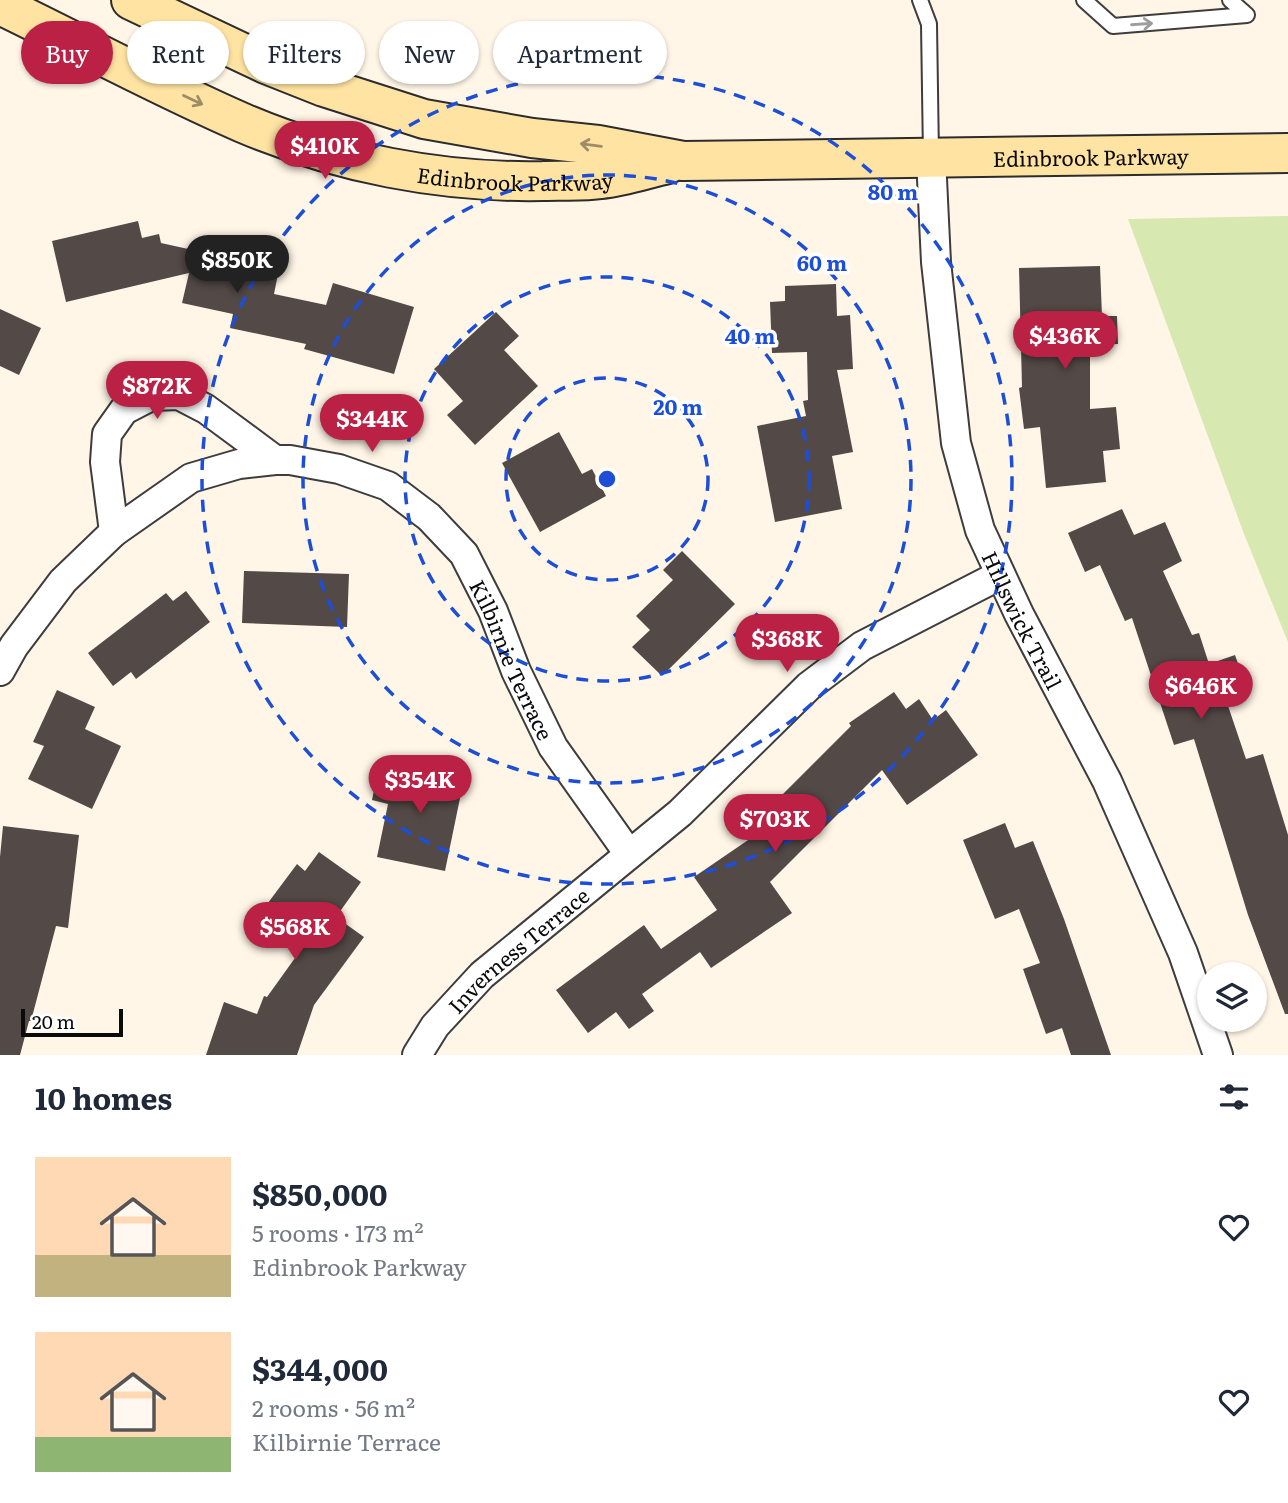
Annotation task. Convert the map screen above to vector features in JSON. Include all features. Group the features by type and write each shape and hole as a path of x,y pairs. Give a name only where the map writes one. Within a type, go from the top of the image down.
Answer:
{"street":[{"name":"Edinbrook Parkway","path":"131,0 266,64 324,87 424,119 532,138 598,145 683,161 1288,153"},
{"name":"Edinbrook Parkway","path":"0,5 245,124 317,149 394,169 453,178 505,181 601,179 683,161"},
{"name":"Hillswick Trail","path":"931,158 936,262 956,443 980,530 1000,575 1107,781 1183,953 1218,1055"},
{"path":"114,532 105,462 107,434 124,410 151,396 178,395 206,409 275,460"},
{"name":"Kilbirnie Terrace","path":"0,671 14,646 64,581 114,532 191,478 239,464 275,460 339,469 388,486 429,517 464,554 493,611 516,671 553,747 629,854"},
{"path":"629,854 680,813 721,775 809,686 862,646 1000,575"},
{"name":"Inverness Terrace","path":"417,1055 435,1026 482,975 629,854"}],"lane":[{"path":"920,0 929,24 931,158"},
{"path":"1084,0 1113,26 1247,16 1230,0"}],"green space":[{"path":"1288,216 1288,642 1244,534 1128,219"}],"building":[{"path":"138,221 142,238 159,234 161,243 279,269 274,294 326,305 333,283 414,307 394,374 304,349 306,344 230,328 233,314 182,303 189,273 66,302 52,241"},
{"path":"1100,266 1102,316 1117,316 1118,344 1090,345 1090,409 1116,407 1120,449 1103,451 1106,482 1046,488 1040,427 1024,429 1019,388 1022,387 1019,268"},
{"path":"836,284 837,316 850,315 853,369 837,370 853,452 832,456 842,509 775,522 757,426 806,416 803,401 808,400 807,352 772,353 770,302 785,301 785,286"},
{"path":"0,309 41,328 19,375 0,366"},
{"path":"496,312 519,336 504,350 538,386 475,445 447,415 463,401 434,369"},
{"path":"559,432 582,474 592,469 606,496 540,532 502,463"},
{"path":"1122,509 1134,535 1165,522 1182,561 1163,571 1192,635 1199,633 1209,664 1235,655 1244,681 1222,688 1246,759 1263,754 1288,835 1288,1014 1285,1014 1248,915 1194,739 1174,745 1132,618 1125,621 1100,565 1085,572 1068,533"},
{"path":"682,551 735,604 662,676 632,647 650,630 636,616 673,580 663,570"},
{"path":"244,571 349,574 347,627 242,623"},
{"path":"186,591 210,622 136,679 131,672 113,686 88,653 166,593 173,601"},
{"path":"57,690 95,707 85,729 121,746 92,809 28,779 44,746 33,742"},
{"path":"894,692 906,709 919,699 933,720 946,710 978,755 907,805 882,770 770,882 792,913 711,968 700,952 642,994 654,1011 629,1029 616,1012 588,1033 556,990 644,925 661,949 717,910 694,877 754,836 748,829 851,726 849,723"},
{"path":"425,760 466,769 445,871 377,857 388,804 372,800 378,771 421,780"},
{"path":"1005,823 1015,848 1033,841 1064,919 1111,1055 1071,1055 1062,1028 1046,1034 1023,969 1040,963 1019,909 995,919 963,840"},
{"path":"3,826 79,835 68,928 56,926 20,1055 0,1055 0,857"},
{"path":"319,852 361,882 336,917 364,937 314,1005 297,1055 206,1055 224,1002 257,1014 264,996 267,997 300,951 256,919 297,864 305,871"}]}
